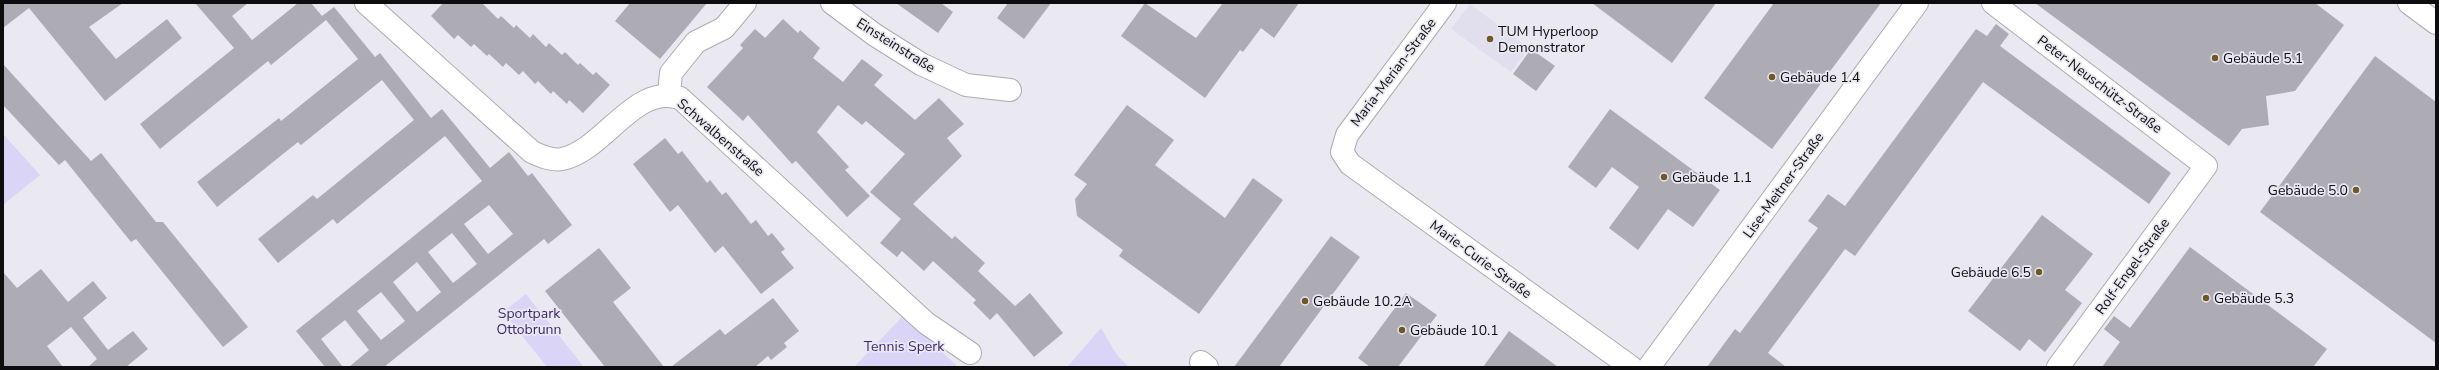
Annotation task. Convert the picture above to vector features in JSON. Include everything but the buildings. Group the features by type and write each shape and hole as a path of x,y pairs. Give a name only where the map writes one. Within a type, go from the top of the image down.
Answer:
{"street":[{"name":"Schwalbenstraße","path":"366,3 532,152 545,157 560,159 573,155 592,143 648,98 669,94 680,98 696,111 926,323 970,353"},
{"path":"669,94 671,73 696,42 724,28 745,3"},
{"name":"Einsteinstraße","path":"832,3 875,35 921,64 966,85 1010,90"},
{"name":"Maria-Merian-Straße","path":"1343,143 1445,3"},
{"name":"Lise-Meitner-Straße","path":"1649,367 1917,3"},
{"name":"Peter-Neuschütz-Straße","path":"1994,3 2206,166"},
{"path":"2409,3 2436,23"},
{"name":"Marie-Curie-Straße","path":"1343,143 1342,152 1350,164 1630,367"},
{"name":"Rolf-Engel-Straße","path":"2058,367 2206,166"}],"shaded area":[{"name":"TUM Hyperloop Demonstrator","path":"1470,4 1529,48 1511,72 1451,29"}],"green space":[{"path":"3,134 40,175 3,205"},
{"name":"Sportpark Ottobrunn","path":"526,294 584,367 547,367 503,312"},
{"name":"Tennis Sperk","path":"904,315 958,367 854,367"},
{"path":"1101,328 1117,355 1129,367 1067,367"}],"place":[{"name":"TUM Hyperloop Demonstrator","path":"1490,39"},
{"name":"Gebäude 5.1","path":"2215,58"},
{"name":"Gebäude 1.4","path":"1772,77"},
{"name":"Gebäude 1.1","path":"1664,177"},
{"name":"Gebäude 5.0","path":"2356,190"},
{"name":"Gebäude 6.5","path":"2039,272"},
{"name":"Gebäude 5.3","path":"2206,298"},
{"name":"Gebäude 10.2A","path":"1305,301"},
{"name":"Gebäude 10.1","path":"1402,330"}]}
